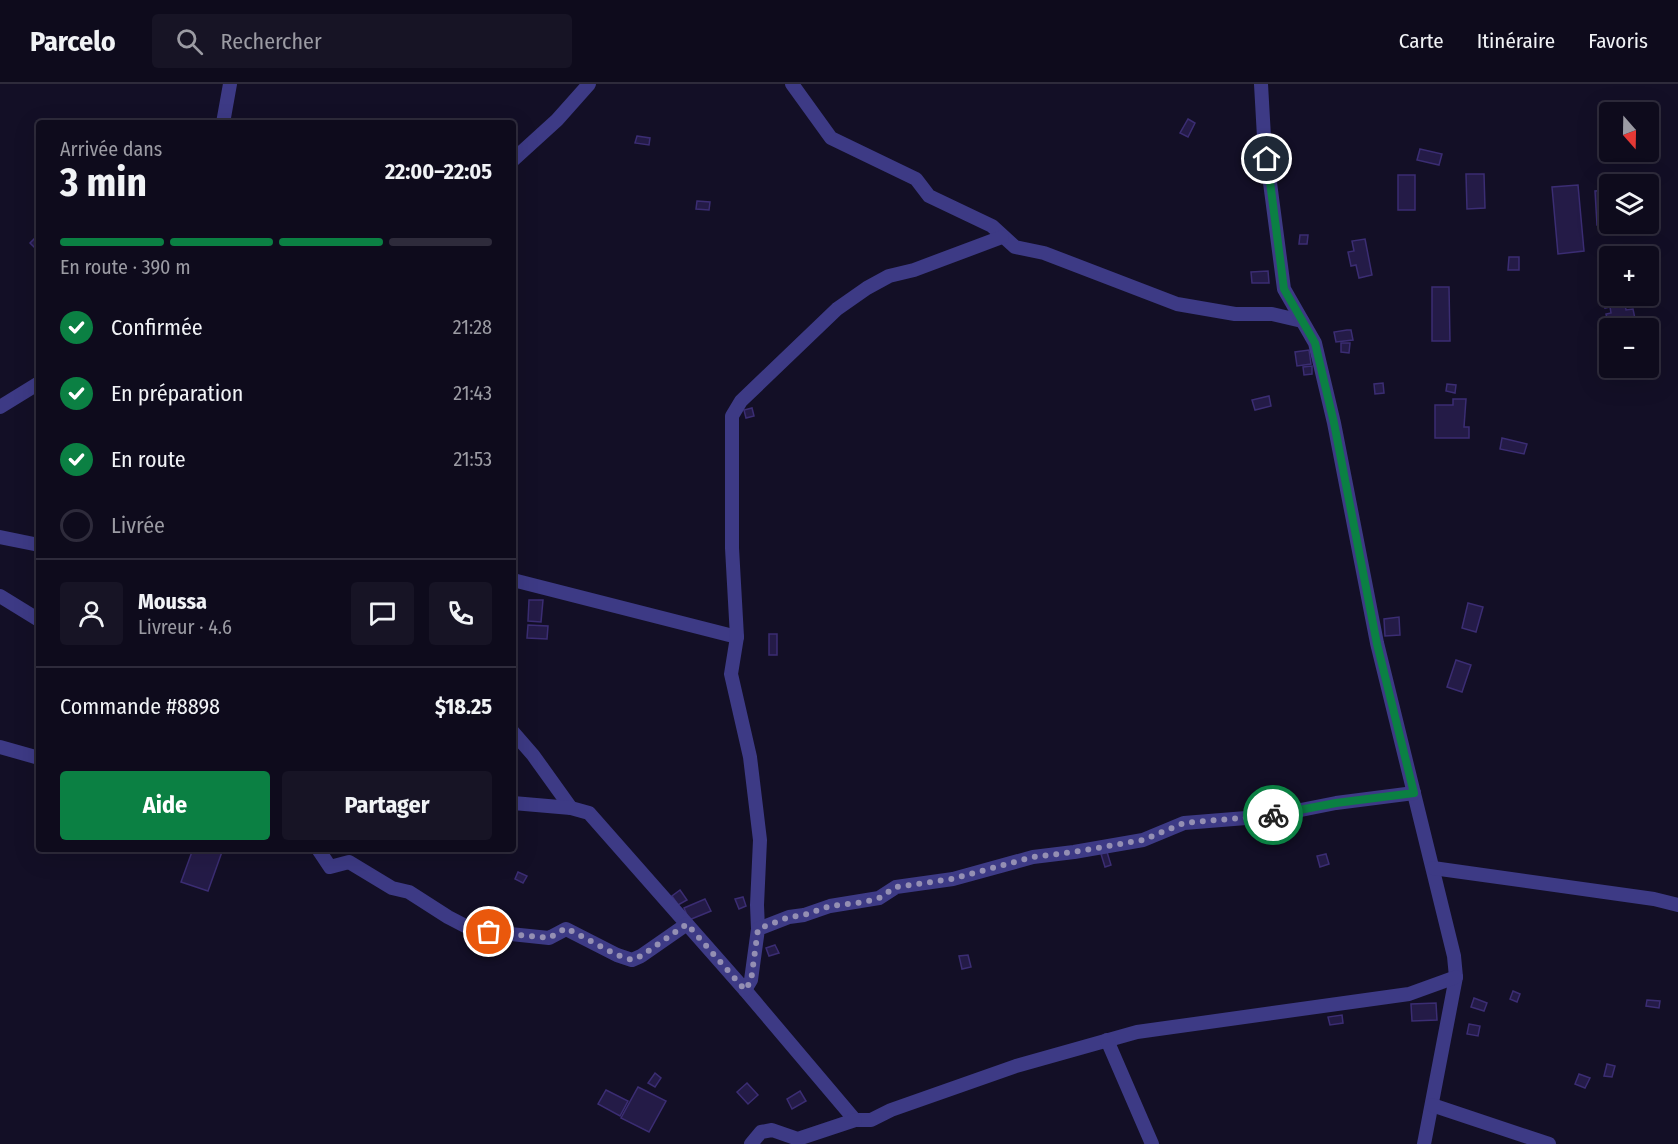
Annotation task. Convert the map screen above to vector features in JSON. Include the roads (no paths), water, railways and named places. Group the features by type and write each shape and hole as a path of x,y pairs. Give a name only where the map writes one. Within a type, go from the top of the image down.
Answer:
{"street":[{"path":"224,120 230,84"},
{"path":"516,157 557,120 590,84"},
{"path":"792,84 831,138 915,179 929,196 952,209 993,226 1015,247 1044,253 1177,304 1235,314 1272,314 1302,321"},
{"path":"1261,84 1264,137 1284,289 1315,343 1334,423 1377,644 1455,956 1456,977 1424,1144"},
{"path":"745,990 751,981 758,929 760,840 750,757 731,674 737,637 732,548 732,417 741,401 837,309 867,288 889,276 914,270 1002,237"},
{"path":"0,407 36,385"},
{"path":"0,537 36,544"},
{"path":"516,581 737,637"},
{"path":"0,596 36,618"},
{"path":"516,735 571,808"},
{"path":"0,747 36,757"},
{"path":"758,929 789,917 804,915 830,906 879,898 896,887 952,879 1033,857 1143,840 1184,823 1271,816 1336,803 1414,793"},
{"path":"516,804 571,808 589,813 745,990 855,1120"},
{"path":"320,852 330,867 349,862 392,888 409,892 473,930 549,938 566,928 617,955 632,960 687,924"},
{"path":"1433,868 1678,904"},
{"path":"752,1144 761,1131 772,1130 798,1139 855,1120 871,1120 891,1110 1016,1066 1137,1032 1409,994 1456,977"},
{"path":"1107,1040 1152,1144"},
{"path":"1432,1105 1549,1144"}]}
